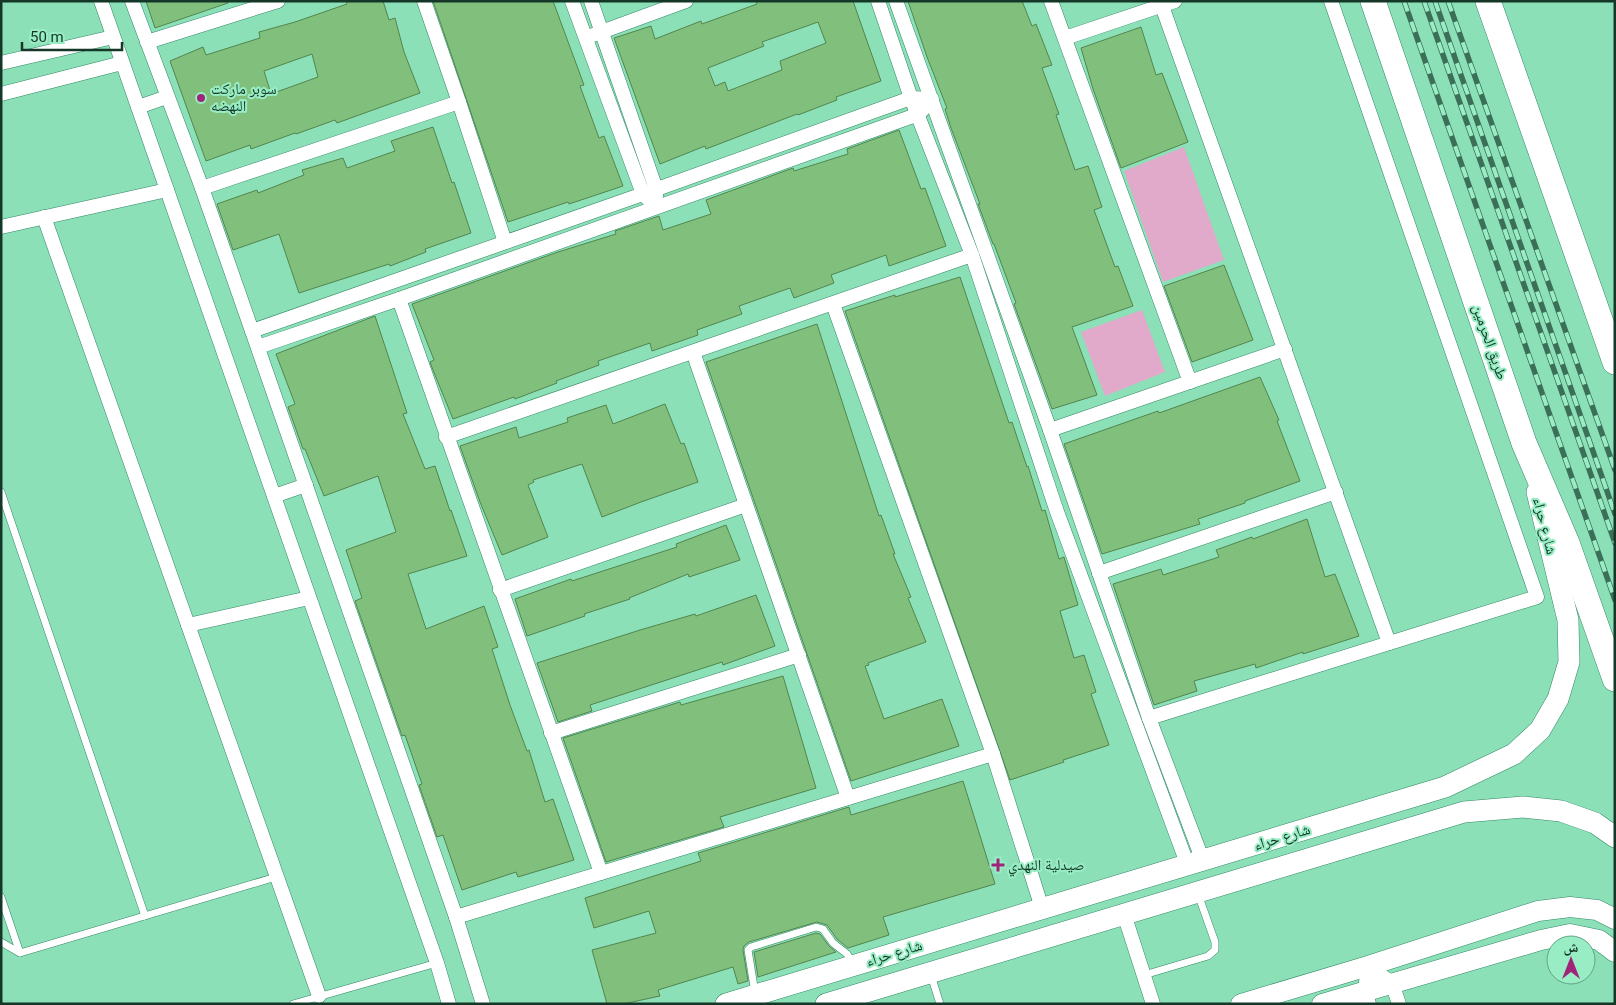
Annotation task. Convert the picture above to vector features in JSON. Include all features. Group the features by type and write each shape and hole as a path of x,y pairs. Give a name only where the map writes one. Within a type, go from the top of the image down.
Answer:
{"highway":[{"path":"1369,1 1394,62"},
{"name":"طريق الحرمين","path":"1373,1 1524,443 1567,543 1615,679"},
{"path":"1488,1 1615,362"}],"main road":[{"name":"شارع حراء","path":"726,1004 1444,787 1514,754 1540,730 1558,699 1569,662 1568,620 1524,443"},
{"name":"شارع حراء","path":"826,1004 854,999 930,972 1464,812 1523,806 1561,811 1595,823 1615,837"},
{"path":"1295,832 1309,859"}],"street":[{"path":"101,1 437,963 449,1004"},
{"path":"132,1 202,188 258,347 456,917 483,1004"},
{"path":"147,42 278,1"},
{"path":"424,1 505,242"},
{"path":"572,1 585,38 649,191 658,207"},
{"path":"591,1 649,191"},
{"path":"585,38 686,1"},
{"path":"878,1 911,98 919,114 972,255 1056,509 1195,863"},
{"path":"896,1 1050,430 1195,863"},
{"path":"1051,1 1190,382"},
{"path":"1148,718 1537,597 1331,1"},
{"path":"1065,38 1168,4 1285,349 1390,643"},
{"path":"1,63 113,37"},
{"path":"1,94 122,63"},
{"path":"138,107 167,97"},
{"path":"252,331 911,98 932,99"},
{"path":"258,347 399,299 919,114 932,99"},
{"path":"202,188 459,102"},
{"path":"1,227 167,190"},
{"path":"44,217 319,996"},
{"path":"446,437 972,255"},
{"path":"399,299 601,873"},
{"path":"832,304 993,754 1042,908"},
{"path":"1050,430 1285,349"},
{"path":"693,352 848,798"},
{"path":"274,496 306,485"},
{"path":"1099,573 1336,492"},
{"path":"1056,509 1074,502"},
{"path":"500,590 746,505"},
{"path":"188,625 309,598"},
{"path":"551,733 798,654"},
{"path":"456,917 993,754"},
{"path":"1241,1004 1368,966 1538,911 1570,907 1597,910 1615,919"},
{"path":"1124,914 1153,1004"},
{"path":"1322,1004 1367,997 1392,983 1542,940 1570,934 1599,940 1615,952"},
{"path":"1368,966 1392,983 1399,1004"},
{"path":"1367,997 1368,966"}],"lane":[{"path":"2,495 145,916"},
{"path":"1,942 20,953 276,877"},
{"path":"1144,975 1208,956 1214,950 1215,942 1197,892"},
{"path":"1,897 20,953"},
{"path":"755,995 748,950 816,927 823,929 833,943 847,954 855,965"},
{"path":"293,1004 437,963"},
{"path":"930,972 940,1004"}],"shaded area":[{"path":"1184,147 1224,260 1163,282 1124,171"},
{"path":"1142,310 1165,372 1105,396 1081,332"}],"building":[{"path":"146,1 228,1 228,3 155,28"},
{"path":"346,1 383,1 389,20 395,18 404,52 420,93 337,123 335,120 251,149 250,145 206,161 170,61 203,47 206,55 260,38 259,32 347,4","holes":["312,54 318,77 271,94 264,71"]},
{"path":"433,1 553,1 584,85 580,86 599,138 604,136 623,186 508,222"},
{"path":"756,1 853,1 881,81 836,97 837,100 798,115 706,149 705,146 660,164 614,38 651,26 655,39 701,21 702,24 757,4","holes":["818,22 826,43 780,61 782,70 728,91 725,82 715,86 708,68 764,46 762,42"]},
{"path":"908,1 1022,1 1032,26 1036,24 1052,65 1042,68 1059,114 1056,115 1075,170 1088,166 1102,207 1094,210 1115,267 1118,266 1133,306 1072,327 1097,395 1052,409 1014,304 1016,303 951,128 945,109 947,108"},
{"path":"1141,27 1156,75 1162,73 1188,142 1121,168 1093,89 1081,48"},
{"path":"433,127 471,233 425,249 426,252 390,266 389,264 299,293 279,234 233,250 217,204 257,190 258,193 304,175 302,170 343,158 347,168 395,151 391,141"},
{"path":"899,130 921,189 925,188 946,246 889,266 886,255 831,275 834,283 794,298 790,288 739,306 742,314 697,330 698,335 652,351 650,343 598,361 599,365 556,381 557,383 453,419 430,362 434,360 412,304 558,252 616,234 615,231 659,216 663,230 711,214 706,200 793,168 794,171 848,154 847,149"},
{"path":"1224,265 1253,340 1192,362 1164,286"},
{"path":"960,277 1009,423 1012,422 1042,511 1045,510 1059,559 1064,557 1078,605 1060,611 1074,658 1084,655 1096,692 1091,694 1109,745 1010,780 845,311"},
{"path":"375,316 407,413 403,414 425,469 435,466 467,556 408,574 426,629 484,606 498,647 492,649 510,705 527,751 529,750 545,802 553,799 574,860 518,877 516,872 462,890 443,835 437,837 419,785 422,784 405,735 402,736 355,601 362,598 346,550 396,532 378,476 324,496 305,449 303,449 288,407 295,404 276,354"},
{"path":"817,324 879,516 881,515 895,554 893,554 911,597 908,598 926,642 868,663 869,665 865,666 884,719 942,699 959,746 851,781 706,362"},
{"path":"1260,377 1279,420 1277,421 1300,481 1198,519 1200,524 1102,554 1064,444"},
{"path":"665,404 681,444 684,443 698,482 602,517 582,464 533,480 534,482 528,485 548,537 502,555 460,446 516,427 519,438 568,422 567,418 606,405 613,424"},
{"path":"1307,519 1325,577 1335,574 1359,636 1256,668 1255,664 1194,681 1197,691 1154,705 1113,584 1161,569 1163,575 1219,557 1216,550 1252,537 1253,539"},
{"path":"726,525 740,560 689,577 688,574 630,599 527,636 515,599 571,579 572,581 677,547 676,544"},
{"path":"756,595 775,646 723,665 722,662 590,705 592,711 558,722 537,663 640,630 695,614 696,616"},
{"path":"783,676 816,788 720,817 724,827 606,862 563,738 680,702 681,705"},
{"path":"963,781 995,884 883,917 889,935 848,948 837,939 827,925 817,922 749,942 744,946 743,950 748,981 738,984 733,967 658,990 660,996 623,1004 607,1004 592,950 656,933 649,911 594,928 585,898 701,861 698,853 849,807 851,815"},
{"path":"816,933 820,934 836,952 758,977 754,952"}],"railway":[{"path":"1404,1 1615,600"},
{"path":"1424,1 1615,543"},
{"path":"1435,1 1615,514"},
{"path":"1448,1 1615,470"}],"place":[{"name":"سوبر ماركت النهضه","path":"201,98"},
{"name":"صيدلية النهدي","path":"998,865"}]}
